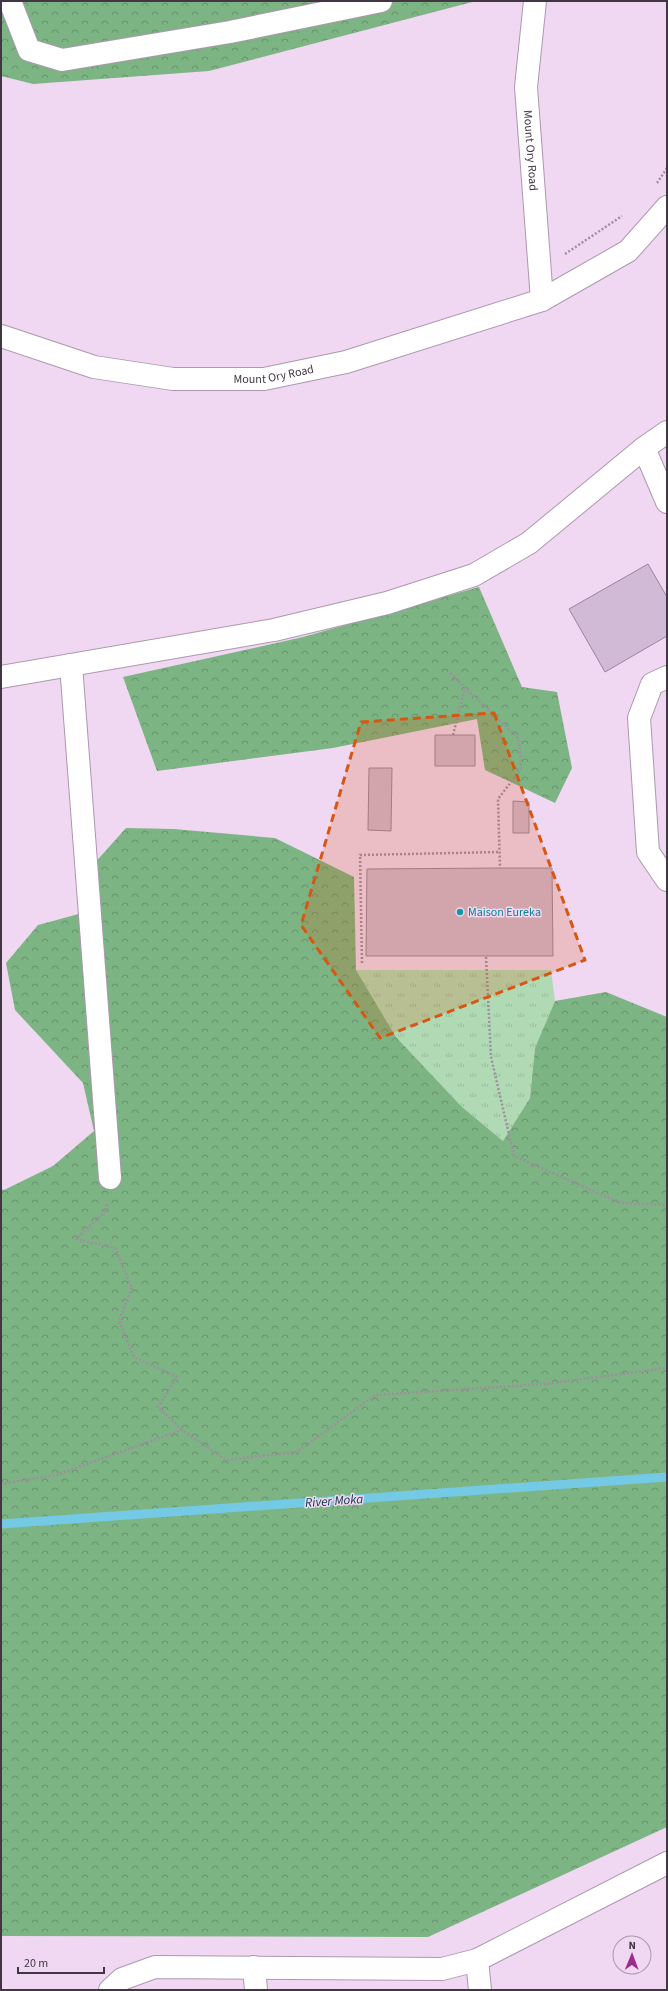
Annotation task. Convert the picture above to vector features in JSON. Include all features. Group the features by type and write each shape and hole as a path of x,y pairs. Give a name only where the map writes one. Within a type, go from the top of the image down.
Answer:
{"street":[{"path":"10,1 29,50 62,60 230,32 381,1"},
{"name":"Mount Ory Road","path":"535,1 526,87 542,300"},
{"name":"Mount Ory Road","path":"1,336 94,367 173,379 264,379 346,362 542,300 628,251 667,207"},
{"path":"1,677 274,630 387,603 474,575 529,543 644,448 667,432"},
{"path":"644,448 667,502"},
{"path":"71,665 110,1178"},
{"path":"667,677 652,684 639,718 648,852 667,880"},
{"path":"110,1990 122,1979 155,1967 442,1969 477,1960 667,1863"},
{"path":"477,1960 480,1990"},
{"path":"254,1967 256,1990"}],"path":[{"path":"655,188 667,168"},
{"path":"539,271 628,213"},
{"path":"450,673 519,739 521,769 498,799 500,868"},
{"path":"453,735 465,687"},
{"path":"362,963 360,855 499,852"},
{"path":"486,956 491,1057 514,1156 621,1203 667,1205"},
{"path":"110,1178 106,1210 76,1239 115,1248 132,1288 119,1321 134,1357 177,1377 158,1407 182,1430 226,1460 297,1452 375,1395 544,1384 667,1368"},
{"path":"1,1484 56,1475 182,1430"}],"highlighted area":[{"path":"494,713 585,960 380,1038 301,925 361,722"}],"green space":[{"path":"1,1 476,1 209,71 33,84 1,76"},
{"path":"479,587 522,687 557,692 572,768 555,803 485,770 477,719 333,748 157,771 123,677 303,637"},
{"path":"126,828 174,829 275,838 354,877 356,970 396,1037 462,1107 503,1141 530,1098 535,1048 555,1001 606,992 667,1017 667,1827 428,1937 1,1936 1,1189 4,1190 53,1166 94,1131 83,1083 15,1010 6,963 38,925 86,912 92,866"},
{"path":"356,970 551,970 555,1001 535,1048 530,1098 503,1141 462,1107 396,1037"}],"building":[{"path":"648,564 667,597 667,636 605,672 569,609"},
{"path":"435,735 475,735 475,766 435,766"},
{"path":"369,768 392,768 391,831 368,830"},
{"path":"513,801 529,802 529,833 513,833"},
{"name":"Maison Eureka","path":"552,868 553,956 366,956 367,869"}],"waterway":[{"name":"River Moka","path":"1,1524 667,1477"}],"place":[{"name":"Maison Eureka","path":"460,912"}]}
